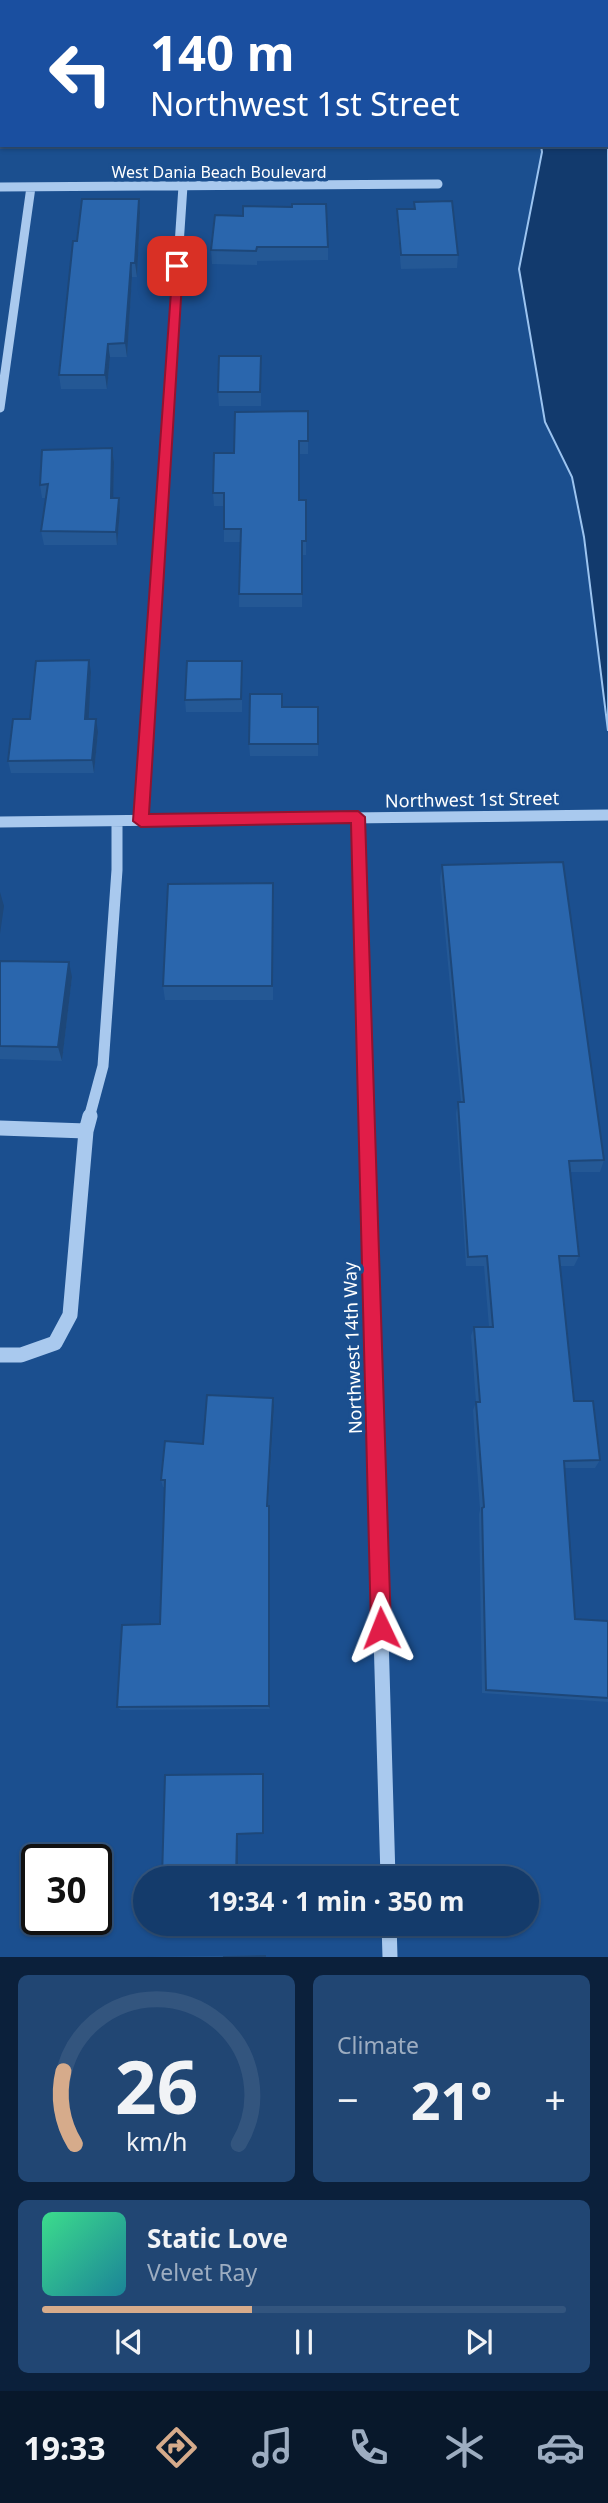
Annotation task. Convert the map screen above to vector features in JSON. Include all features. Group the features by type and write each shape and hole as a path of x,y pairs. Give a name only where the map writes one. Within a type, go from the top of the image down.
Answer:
{"street":[{"name":"West Dania Beach Boulevard","path":"0,187 438,184"},
{"path":"141,821 183,186"},
{"path":"0,408 31,187"},
{"name":"Northwest 1st Street","path":"0,822 608,815"},
{"name":"Northwest 14th Way","path":"358,817 388,1866"},
{"path":"0,1355 21,1355 54,1343 71,1315 86,1131 103,1066 117,870 117,821"},
{"path":"0,1128 86,1131"},
{"path":"389,1936 390,1957"}],"water":[{"path":"541,147 608,147 608,731 584,537 572,477 545,422 519,269"}],"building":[{"path":"82,199 139,199 135,263 131,263 125,343 108,344 105,375 59,375 73,241 77,241"},
{"path":"452,201 458,255 401,255 397,209 415,209 414,202"},
{"path":"292,204 326,204 328,247 257,247 256,251 211,250 215,215 243,216 243,206 292,207"},
{"path":"219,356 261,356 260,392 218,392"},
{"path":"308,411 308,441 299,441 299,500 306,500 306,541 302,541 302,594 239,594 241,529 224,529 224,493 213,493 214,453 234,453 235,412"},
{"path":"112,448 111,498 119,498 116,532 41,531 48,484 40,485 42,450"},
{"path":"89,660 85,719 96,719 92,760 8,761 13,719 30,719 36,661"},
{"path":"187,661 242,661 241,699 185,700"},
{"path":"250,694 282,694 282,707 318,707 318,744 249,744"},
{"path":"563,862 604,1160 569,1161 579,1256 559,1256 574,1401 593,1401 600,1460 564,1461 575,1619 608,1621 608,1698 486,1690 484,1507 476,1402 480,1402 474,1327 493,1327 487,1256 468,1257 458,1102 464,1102 442,865"},
{"path":"273,883 272,986 163,986 168,884"},
{"path":"0,961 69,962 58,1047 0,1046"},
{"path":"207,1395 273,1398 267,1506 269,1706 117,1707 122,1625 160,1624 165,1480 161,1480 165,1441 203,1444"},
{"path":"263,1774 263,1833 237,1834 236,1866 162,1866 165,1775"}],"route":[{"path":"177,266 141,821 358,817 381,1628"}]}
